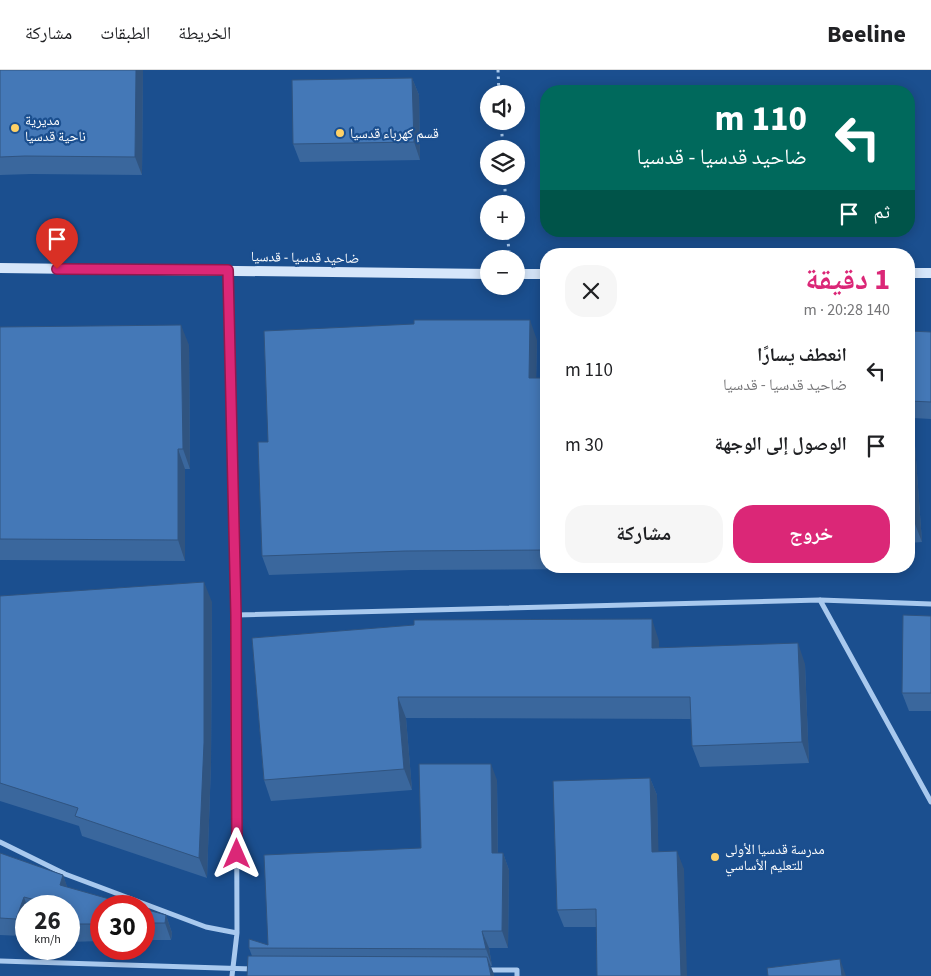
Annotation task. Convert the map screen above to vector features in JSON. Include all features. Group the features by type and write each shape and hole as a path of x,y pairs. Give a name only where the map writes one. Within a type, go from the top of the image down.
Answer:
{"main road":[{"name":"ضاحيد قدسيا - قدسيا","path":"0,268 480,274"},
{"path":"915,273 931,273"},
{"path":"525,274 540,274"}],"street":[{"path":"228,270 236,615 238,933 232,976"},
{"path":"236,615 820,600 931,604"},
{"path":"820,600 931,802"},
{"path":"0,842 65,874 206,927 238,933"},
{"path":"0,962 262,970"},
{"path":"478,970 517,970 518,976"}],"path":[{"path":"498,70 499,85"}],"building":[{"path":"0,70 136,70 135,157 0,157"},
{"name":"قسم كهرباء قدسيا","path":"412,78 414,142 293,144 292,80"},
{"path":"414,320 530,320 529,378 540,378 540,550 405,551 262,556 258,442 268,442 264,331 414,324"},
{"path":"181,325 183,449 178,449 178,540 0,539 0,327"},
{"path":"915,331 931,332 931,402 915,401"},
{"path":"204,582 204,743 199,858 75,816 78,808 0,783 0,596"},
{"path":"903,615 931,616 931,693 902,693"},
{"path":"652,619 652,648 798,643 802,742 692,746 690,697 398,697 404,769 264,780 252,638 414,625 414,620"},
{"path":"419,764 491,764 492,853 503,853 502,931 482,931 486,949 249,948 249,939 268,945 264,855 421,848"},
{"path":"650,778 652,852 677,851 681,976 597,976 596,909 557,910 553,781"},
{"path":"0,853 63,875 60,885 95,895 90,895 90,924 80,924 80,895 15,895 15,919 0,918"},
{"path":"155,912 166,915 165,923 155,923"},
{"path":"248,956 487,957 491,976 247,976"},
{"path":"840,959 842,976 768,976 767,968"}],"place":[{"name":"مديرية ناحية قدسيا","path":"15,128"},
{"name":"قسم كهرباء قدسيا","path":"340,133"},
{"name":"مدرسة قدسيا الأولى للتعليم الأساسي","path":"715,857"}],"route":[{"path":"57,269 228,270 236,615 237,854"}]}
